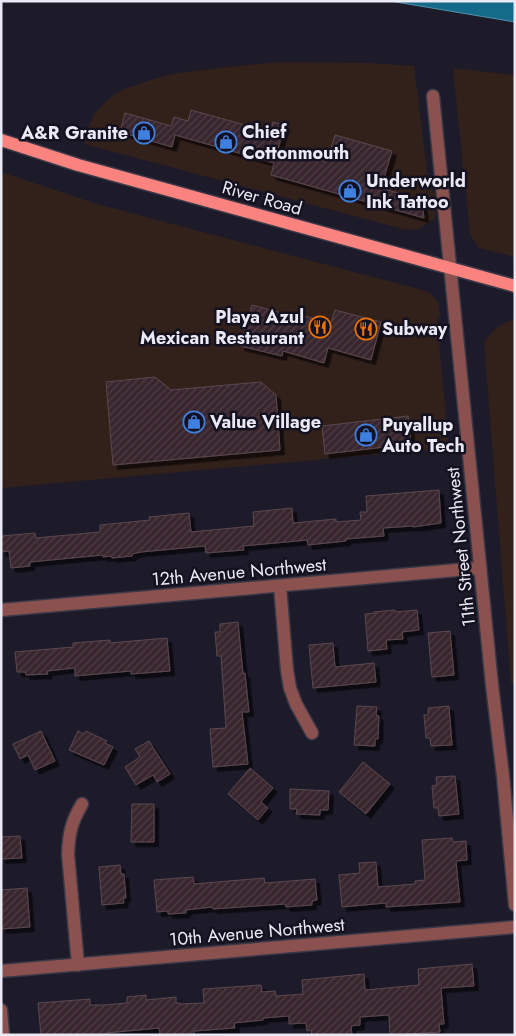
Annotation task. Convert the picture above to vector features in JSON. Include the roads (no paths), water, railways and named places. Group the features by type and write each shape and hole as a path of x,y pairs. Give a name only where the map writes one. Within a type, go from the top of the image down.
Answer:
{"main road":[{"name":"River Road","path":"1,140 78,165 515,286"}],"street":[{"name":"11th Street Northwest","path":"433,96 480,568 509,776 515,905"},
{"name":"12th Avenue Northwest","path":"1,610 480,568"},
{"path":"280,586 286,670 296,704 312,733"},
{"path":"78,965 69,847 71,826 82,804"},
{"name":"10th Avenue Northwest","path":"1,972 515,927"},
{"path":"1,1010 4,1035"}],"water":[{"path":"390,1 515,1 515,22"}],"place":[{"name":"A&R Granite","path":"144,133"},
{"name":"Chief Cottonmouth","path":"226,142"},
{"name":"Underworld Ink Tattoo","path":"350,191"},
{"name":"Playa Azul Mexican Restaurant","path":"320,327"},
{"name":"Subway","path":"366,329"},
{"name":"Value Village","path":"194,422"},
{"name":"Puyallup Auto Tech","path":"366,435"}]}
